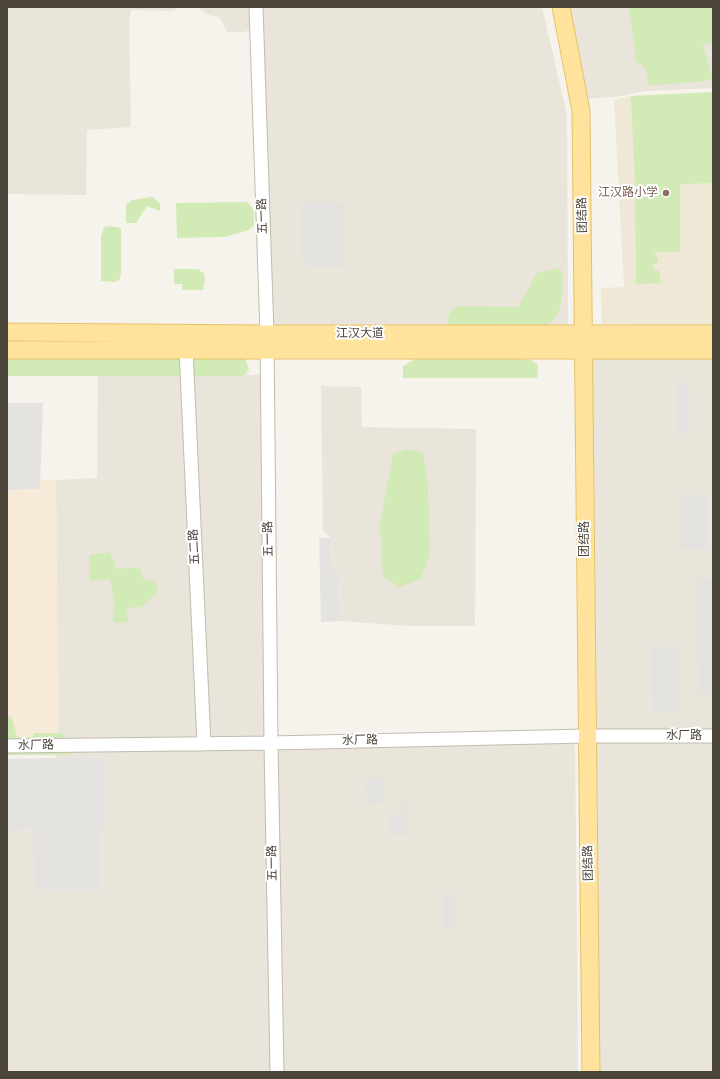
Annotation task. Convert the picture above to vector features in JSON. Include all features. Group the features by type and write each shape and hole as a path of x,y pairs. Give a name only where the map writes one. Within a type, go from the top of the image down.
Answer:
{"main road":[{"name":"团结路","path":"554,7 572,112 578,342 582,736 583,1072"},
{"name":"团结路","path":"561,7 581,112 578,342"},
{"name":"江汉大道","path":"7,332 267,342 578,342 713,334"},
{"name":"江汉大道","path":"7,350 186,349 267,342"},
{"name":"江汉大道","path":"578,342 713,350"},
{"name":"团结路","path":"582,736 592,1072"}],"street":[{"name":"五一路","path":"256,7 267,342 271,743 278,1072"},
{"name":"五二路","path":"186,349 204,744"},
{"name":"水厂路","path":"7,746 271,743 582,736 713,736"}],"shaded area":[{"path":"7,7 179,7 173,11 131,10 129,22 131,127 87,130 86,195 7,194"},
{"path":"197,7 250,7 251,30 243,32 227,32 220,17 209,15"},
{"path":"258,7 542,7 567,115 568,327 270,330"},
{"path":"567,7 713,7 713,88 646,91 615,97 584,99"},
{"name":"江汉路小学","path":"713,92 713,326 602,324 601,288 624,287 614,100 631,96"},
{"path":"301,202 345,203 344,268 309,268 301,253"},
{"path":"587,353 713,354 713,734 590,733"},
{"path":"98,372 265,375 273,1072 7,1072 7,831 106,828 105,757 56,758 58,743 56,480 97,478"},
{"path":"676,383 688,383 689,433 676,433"},
{"path":"321,386 361,387 362,427 476,429 475,626 409,626 340,621 339,573 332,573 331,538 323,531"},
{"path":"7,403 43,403 40,489 7,490"},
{"path":"40,480 56,480 58,743 7,743 7,490 39,489"},
{"path":"679,495 707,495 707,549 679,549"},
{"path":"319,538 331,538 332,573 339,573 340,621 321,622"},
{"path":"697,579 713,579 713,695 699,695"},
{"path":"678,646 679,711 652,712 651,647"},
{"path":"575,740 578,1072 282,1072 278,747"},
{"path":"594,742 713,742 713,1072 598,1072"},
{"path":"105,757 106,828 100,829 100,890 35,890 34,830 7,831 7,759"},
{"path":"383,778 384,804 366,805 365,779"},
{"path":"408,801 409,836 389,836 389,816 401,815 401,802"},
{"path":"443,891 454,891 454,928 443,928"}],"green space":[{"path":"629,7 713,7 713,42 703,45 713,80 649,86 646,68 636,61"},
{"path":"713,92 713,183 680,184 680,252 654,252 658,262 651,266 660,272 661,283 636,284 635,184 631,96"},
{"path":"152,197 160,203 160,211 147,206 136,223 126,223 126,203 127,204 132,200"},
{"path":"247,202 253,209 254,215 254,225 249,230 224,237 177,238 176,203"},
{"path":"110,226 121,228 121,272 120,279 115,282 101,281 101,236 104,227"},
{"path":"558,268 563,275 562,295 559,311 552,321 545,325 538,327 522,327 499,324 477,327 449,327 448,316 456,306 518,307 537,273"},
{"path":"174,269 198,269 204,274 205,279 203,290 182,290 182,284 174,284"},
{"path":"7,356 241,358 246,361 249,369 245,375 241,376 7,376"},
{"path":"481,358 531,360 538,365 537,378 403,378 403,366 415,359"},
{"path":"407,449 423,453 428,486 430,553 421,579 399,587 383,576 380,524 393,454"},
{"path":"110,552 116,569 139,567 144,579 155,581 158,592 141,607 127,608 128,622 113,623 114,601 110,580 90,581 89,555"},
{"path":"7,715 12,718 17,737 32,737 34,733 63,733 63,735 79,749 77,752 66,755 7,755"}],"place":[{"name":"江汉路小学","path":"666,193"}]}
